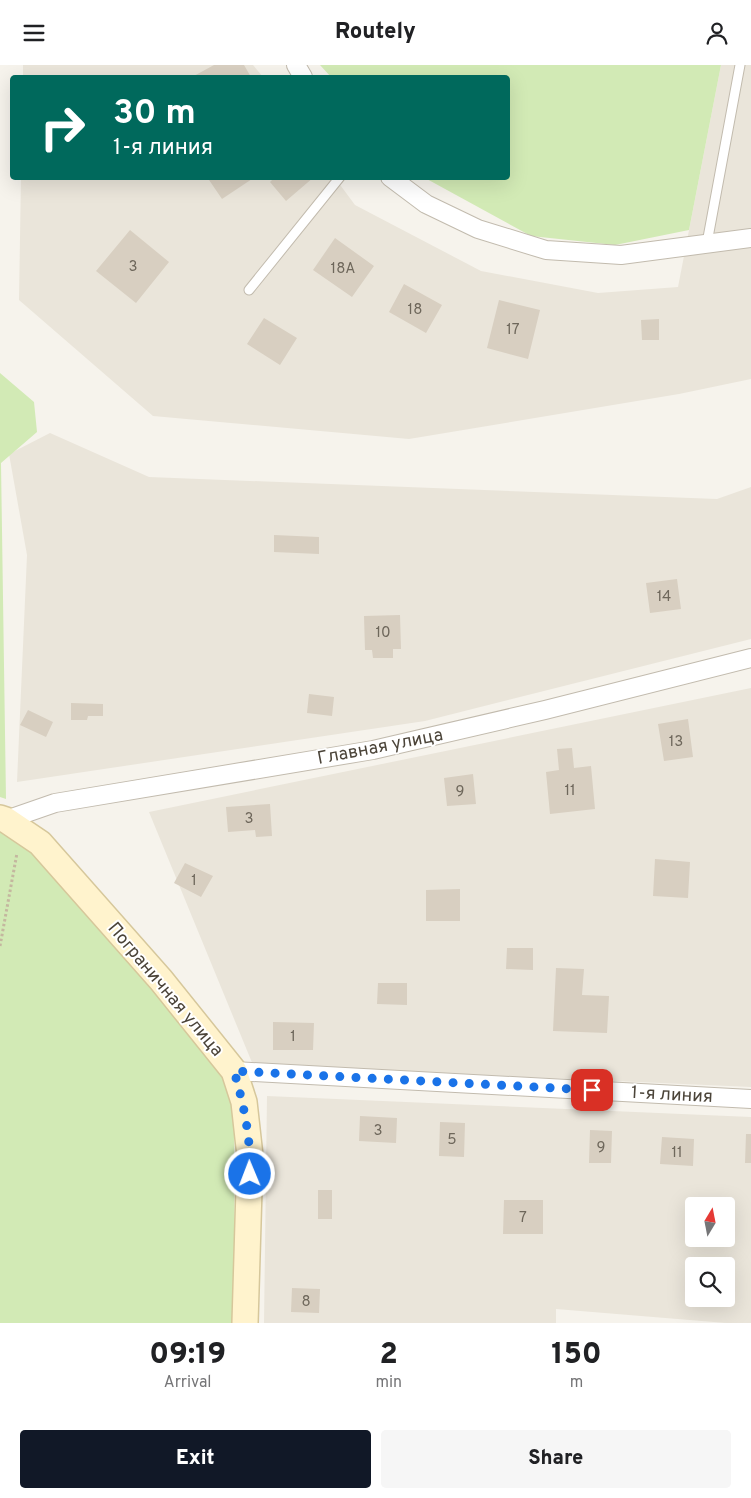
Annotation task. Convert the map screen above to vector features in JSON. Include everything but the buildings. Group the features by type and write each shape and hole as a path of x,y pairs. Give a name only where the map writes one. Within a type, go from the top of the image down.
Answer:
{"street":[{"path":"394,180 426,204 478,229 546,250 621,255 751,239"},
{"name":"Главная улица","path":"9,823 55,803 373,750 545,710 751,658"},
{"name":"Пограничная улица","path":"9,823 40,843 161,980 234,1071 244,1102 250,1156 245,1323"},
{"name":"1-я линия","path":"234,1071 751,1099"}],"lane":[{"path":"707,243 740,65"},
{"path":"249,290 338,180"}],"path":[{"path":"0,946 9,823"}],"shaded area":[{"path":"23,65 253,65 261,75 23,75"},
{"path":"721,65 751,65 751,379 679,394 409,439 153,416 19,300 21,180 336,180 355,205 481,271 598,293 678,287"},
{"path":"50,433 149,477 717,499 751,487 751,639 425,721 17,782 27,555 9,454"},
{"path":"751,688 751,1087 253,1065 149,812"},
{"path":"267,1096 751,1117 751,1323 726,1323 556,1309 556,1323 264,1323"}],"green space":[{"path":"320,65 721,65 689,230 615,245 531,236 429,180 510,180 510,75 329,75"},
{"path":"0,373 34,402 37,432 1,463 6,799 0,797"},
{"path":"0,818 234,1071 235,1323 0,1323"}],"route":[{"path":"250,1174 244,1102 234,1071 592,1090"}]}
